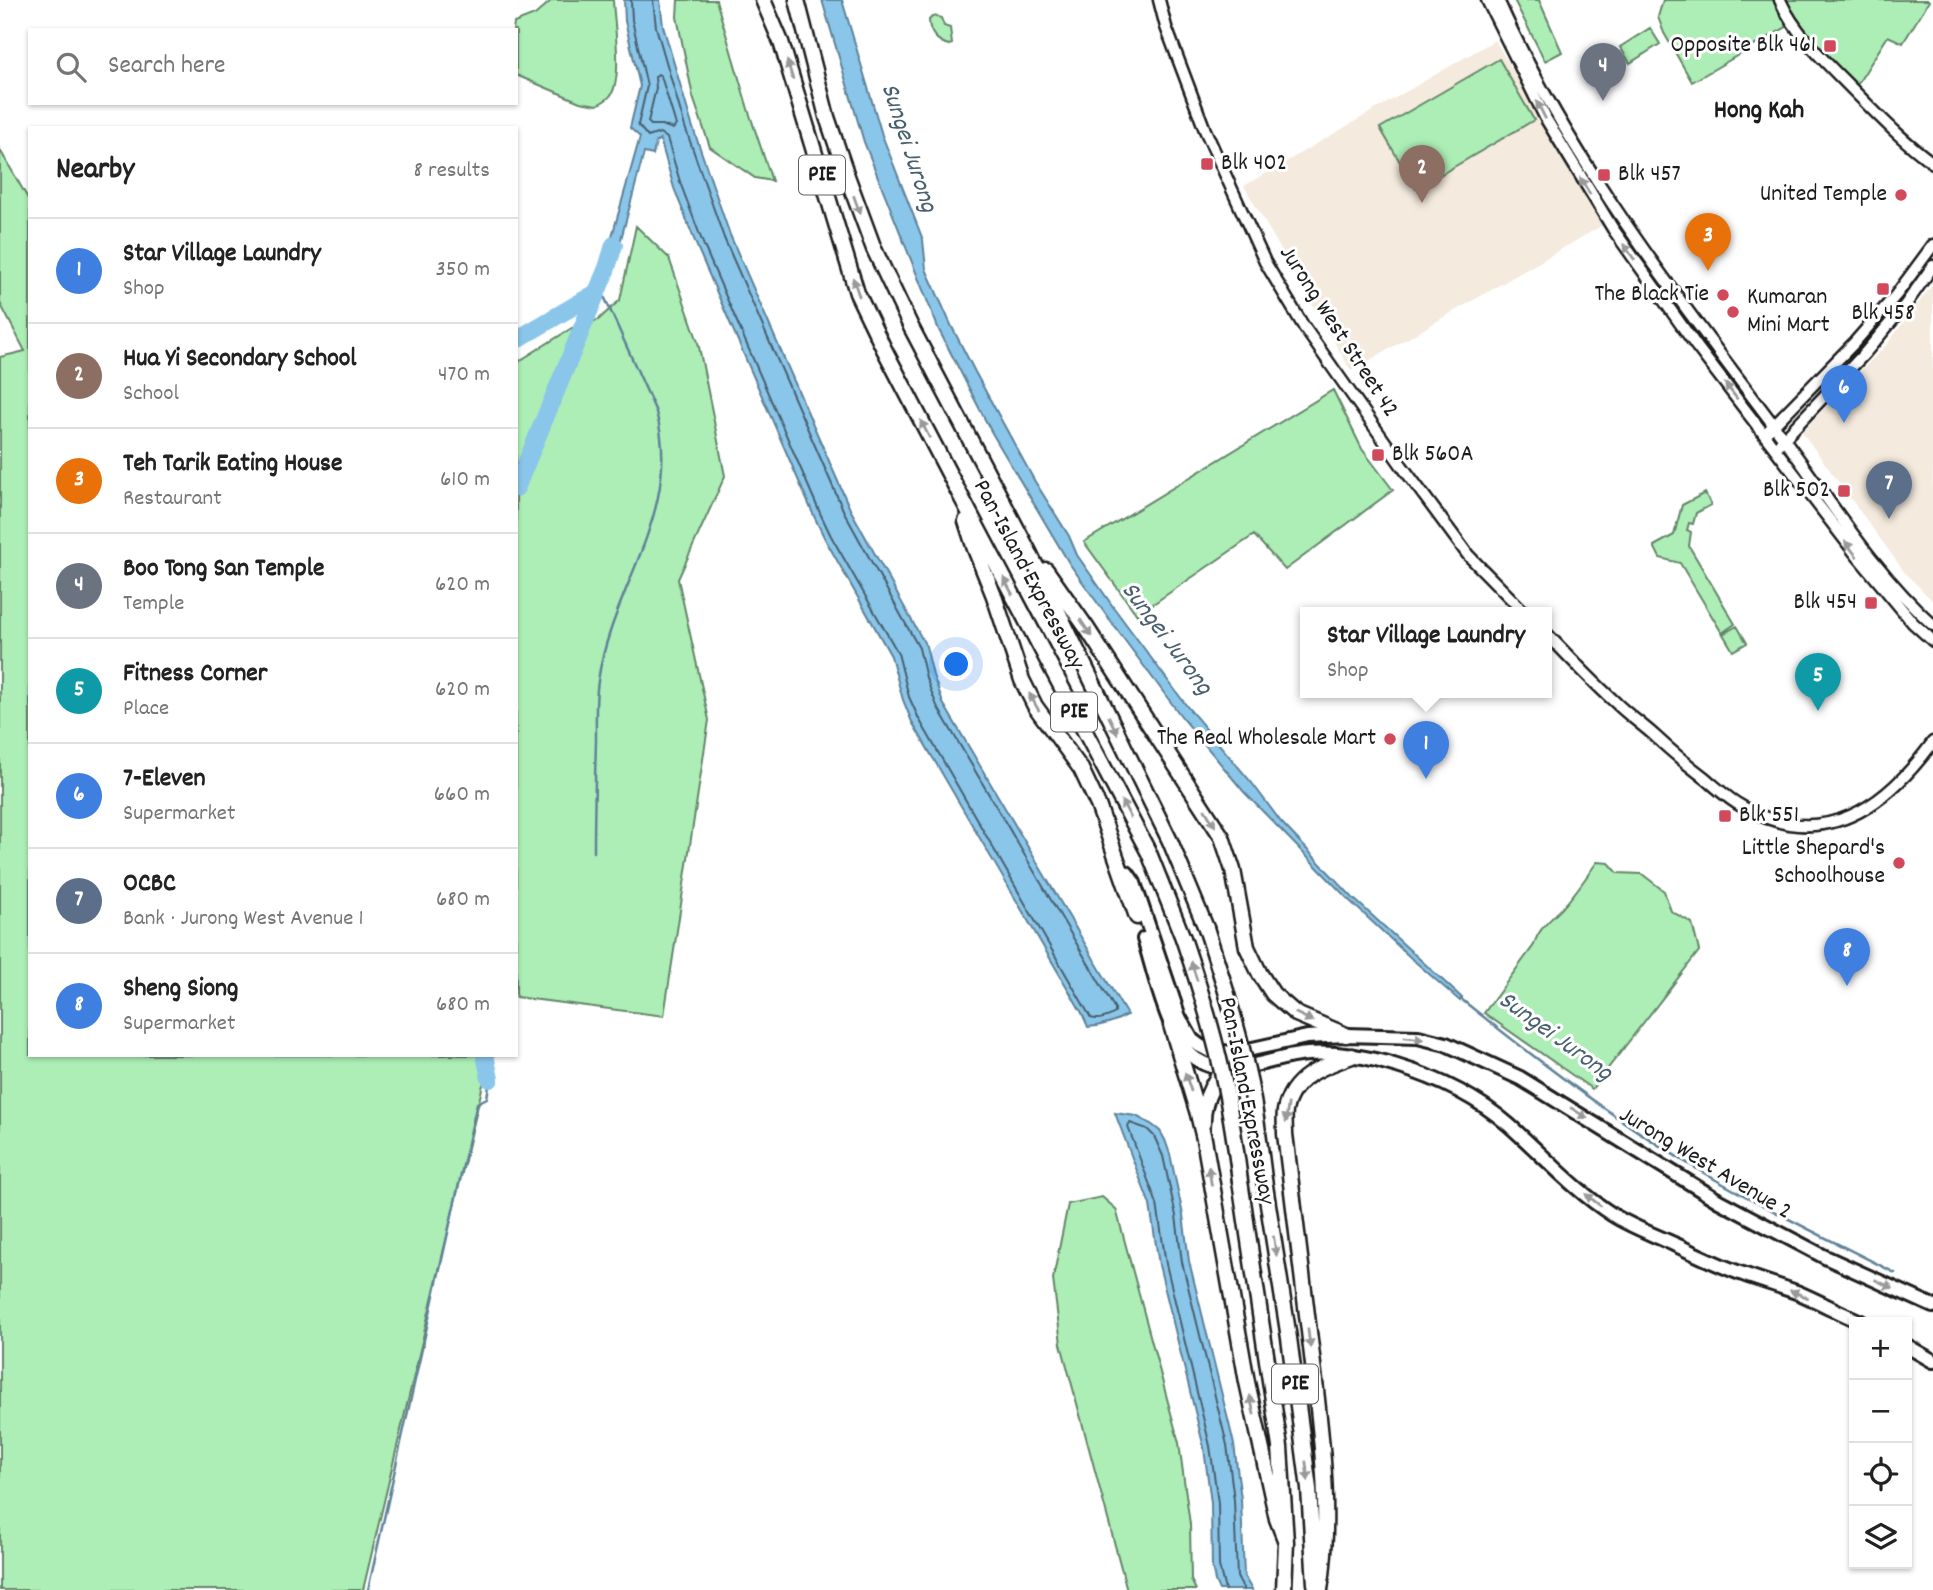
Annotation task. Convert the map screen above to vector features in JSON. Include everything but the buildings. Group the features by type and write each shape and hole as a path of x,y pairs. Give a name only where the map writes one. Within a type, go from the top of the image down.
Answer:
{"highway":[{"name":"Pan-Island Expressway","path":"763,0 781,41 857,293 1149,853 1203,997 1230,1113 1280,1447 1286,1542 1283,1590"},
{"name":"Pan-Island Expressway","path":"797,0 827,117 874,249 911,327 1019,532 1170,841 1206,928 1228,993 1256,1117 1309,1489 1318,1590"},
{"path":"957,489 975,549 1022,680 1035,706 1081,769 1098,804 1137,918"},
{"path":"1019,532 1086,627 1222,837 1233,870 1247,947 1273,994 1296,1014 1346,1035"},
{"path":"1171,1025 1204,1139 1247,1382 1277,1519 1286,1542"},
{"path":"1204,1139 1203,1114 1212,1087 1234,1052"},
{"path":"1318,1590 1325,1561 1324,1485 1285,1134 1285,1112 1291,1095 1307,1076 1326,1065 1352,1056"}],"main road":[{"name":"Jurong West Avenue 2","path":"1121,870 1127,873 1134,883 1184,1029 1200,1046 1210,1051 1234,1052 1307,1037 1346,1035 1418,1037 1446,1044 1530,1084 1719,1201 1825,1257 1933,1306"},
{"path":"1137,918 1171,1025 1192,1057 1223,1069 1251,1066 1285,1056 1352,1056 1395,1065 1425,1076 1472,1100 1507,1123 1590,1198 1614,1216 1741,1274 1800,1294 1850,1317"},
{"path":"1912,1349 1933,1361"}],"street":[{"name":"Jurong West Street 42","path":"1159,0 1168,32 1205,130 1265,262 1304,327 1402,466 1468,555 1519,607"},
{"path":"1487,0 1546,119 1601,211 1698,347 1879,584 1913,623 1933,640"},
{"path":"1498,0 1534,76 1588,169 1645,251 1858,541 1933,625"},
{"path":"1780,0 1793,23 1828,65 1933,163"},
{"path":"1765,434 1854,343 1896,295 1933,245"},
{"path":"1774,447 1865,353 1906,304 1933,266"},
{"path":"1552,639 1617,704 1740,806 1793,826 1815,825 1854,815 1872,806 1906,774 1933,742"}],"shaded area":[{"path":"1495,40 1603,225 1351,371 1244,186"},
{"path":"1933,284 1933,601 1906,574 1802,432 1888,343"}],"green space":[{"path":"552,0 613,0 617,75 611,95 597,105 580,102 518,76 518,28 513,28 514,23 535,15"},
{"path":"678,0 716,0 772,181 755,178 710,147 693,97 677,17"},
{"path":"1514,0 1539,0 1562,52 1545,61"},
{"path":"1663,0 1774,0 1788,26 1692,82 1658,17"},
{"path":"1784,0 1929,1 1903,43 1888,36 1857,85 1817,45"},
{"path":"936,16 941,18 944,26 950,28 952,44 941,42 932,33 929,20"},
{"path":"1650,28 1660,44 1630,63 1620,47"},
{"path":"1499,59 1534,120 1416,189 1380,128"},
{"path":"0,150 28,199 28,1057 490,1057 363,1590 0,1590 0,357 25,351 0,303"},
{"path":"636,226 669,258 698,342 725,476 678,579 709,720 664,1016 518,997 518,362 572,328 598,320 620,300"},
{"path":"1333,390 1362,449 1393,490 1285,570 1254,535 1137,615 1084,542"},
{"path":"1705,493 1711,505 1696,513 1693,524 1689,523 1687,530 1691,532 1689,546 1735,624 1722,633 1680,563 1660,558 1654,546 1674,535 1682,505"},
{"path":"1737,626 1747,643 1733,651 1723,634"},
{"path":"1597,862 1609,863 1618,873 1642,874 1664,891 1671,911 1692,923 1699,951 1592,1089 1484,1013 1534,945 1542,929 1568,902"},
{"path":"1102,1197 1116,1209 1179,1443 1190,1524 1191,1580 1196,1590 1127,1590 1061,1344 1053,1279 1068,1204"}],"water":[{"path":"624,0 660,0 663,26 692,125 730,235 850,509 926,646 943,703 1127,1015 1113,1022 1088,1027 912,722 891,656 814,516 698,249 674,188 660,139 656,142 653,155 644,153 613,269 603,268 640,137 630,128 640,86 625,21"},
{"name":"Sungei Jurong","path":"822,0 842,0 882,135 923,240 926,269 951,325 1034,480 1069,536 1077,555 1189,709 1252,783 1281,822 1353,898 1462,998 1460,1001 1350,901 1244,792 1181,716 1069,563 992,433 939,330 864,142"},
{"path":"1115,1113 1136,1116 1151,1124 1160,1131 1170,1154 1183,1215 1189,1261 1234,1444 1241,1499 1244,1576 1252,1590 1219,1590 1215,1581 1212,1567 1211,1503 1204,1448 1159,1265 1150,1205"}],"waterway":[{"path":"518,483 607,268 614,245"},
{"path":"594,852 598,681 605,647 653,516 661,482 662,448 656,412 599,285"},
{"path":"518,339 596,293"},
{"name":"Sungei Jurong","path":"1461,999 1576,1088 1666,1150 1746,1196 1895,1273"},
{"path":"485,1057 490,1079"},
{"path":"368,1590 477,1103 487,1098 490,1079"}],"place":[{"name":"Opposite Blk 461","path":"1830,46"},
{"name":"Boo Tong San Temple","path":"1603,101"},
{"name":"Blk 402","path":"1207,164"},
{"name":"Blk 457","path":"1604,175"},
{"name":"United Temple","path":"1901,195"},
{"name":"Hua Yi Secondary School","path":"1422,203"},
{"name":"Teh Tarik Eating House","path":"1708,271"},
{"name":"Blk 458","path":"1883,289"},
{"name":"The Black Tie","path":"1723,295"},
{"name":"Kumaran Mini Mart","path":"1733,312"},
{"name":"7-Eleven","path":"1844,423"},
{"name":"Blk 560A","path":"1378,455"},
{"name":"Blk 502","path":"1844,491"},
{"name":"OCBC","path":"1889,519"},
{"name":"Blk 454","path":"1871,603"},
{"name":"Fitness Corner","path":"1818,711"},
{"name":"The Real Wholesale Mart","path":"1390,739"},
{"name":"Star Village Laundry","path":"1426,779"},
{"name":"Blk 551","path":"1725,816"},
{"name":"Little Shepard's Schoolhouse","path":"1899,863"},
{"name":"Sheng Siong","path":"1847,986"}],"district":[{"name":"Hong Kah","path":"1759,111"}]}
